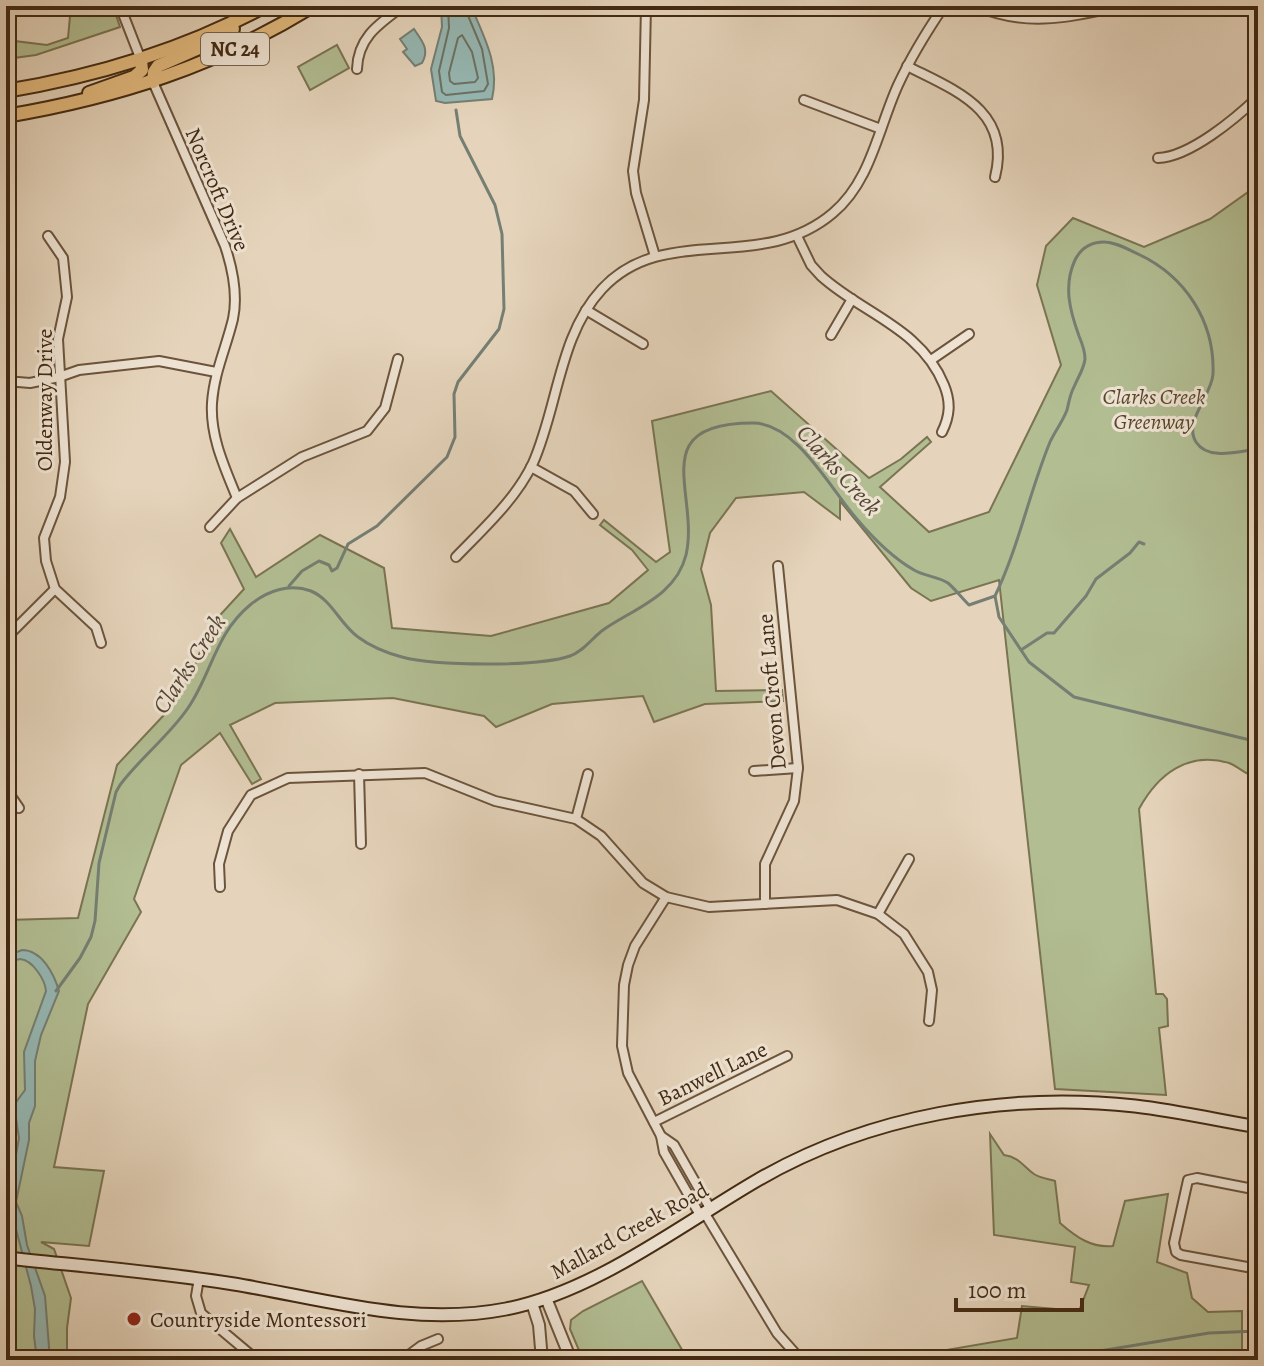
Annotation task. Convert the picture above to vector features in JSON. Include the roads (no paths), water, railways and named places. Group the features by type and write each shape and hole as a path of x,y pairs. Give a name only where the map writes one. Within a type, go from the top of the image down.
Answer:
{"main road":[{"name":"NC 24","path":"6,116 153,82 234,49 313,6"},
{"name":"NC 24","path":"6,91 141,60 208,34 263,7"},
{"path":"153,82 158,66 226,35 263,7"},
{"path":"56,106 134,77 142,70 141,60"},
{"name":"Mallard Creek Road","path":"6,1258 199,1278 399,1314 458,1315 504,1309 546,1298 619,1263 774,1171 827,1146 894,1124 968,1109 1045,1102 1159,1109 1258,1127"}],"street":[{"path":"120,6 141,60"},
{"path":"360,69 359,59 368,34 403,6"},
{"path":"646,6 645,89 633,178 655,256"},
{"path":"456,557 513,495 531,467 573,338 586,310 611,280 655,256 767,245 797,236 820,223 846,200 867,168 907,66 944,6"},
{"path":"976,6 1004,16 1045,20 1121,6"},
{"path":"907,66 965,96 983,111 997,149 995,177"},
{"name":"Norcroft Drive","path":"153,82 233,271 233,317 216,372 211,406 215,444 237,498"},
{"path":"1158,158 1180,154 1241,113 1258,97"},
{"path":"804,100 881,129"},
{"name":"Oldenway Drive","path":"48,236 63,258 67,297 58,339 65,462 60,497 44,538 46,561 55,589"},
{"path":"797,236 811,265 821,276 899,327 931,360 949,398 949,414 942,432"},
{"path":"831,335 852,299"},
{"path":"586,310 643,344"},
{"path":"931,360 969,334"},
{"path":"210,527 237,498 302,457 367,431 385,408 398,359"},
{"path":"6,381 30,383 79,370 159,361 216,372"},
{"path":"531,467 574,491 593,514"},
{"name":"Devon Croft Lane","path":"765,904 765,864 794,801 798,768 778,566"},
{"path":"6,638 55,589 96,627 101,643"},
{"path":"754,771 798,768"},
{"path":"220,887 219,864 228,831 251,795 288,778 425,773 495,801 576,819 601,836 643,883 666,897 709,907 837,900 878,914 904,934 928,972 932,990 929,1021"},
{"path":"359,774 361,844"},
{"path":"576,819 588,774"},
{"path":"6,789 19,808"},
{"path":"878,914 909,859"},
{"path":"666,897 635,946 628,965 621,1024 628,1073 661,1136 674,1145 705,1212 777,1333 801,1360"},
{"name":"Banwell Lane","path":"654,1122 787,1056"},
{"path":"1258,1190 1197,1178 1188,1180 1174,1248 1181,1255 1258,1269"},
{"path":"199,1278 196,1300 201,1313 257,1360"},
{"path":"546,1298 571,1360"},
{"path":"532,1303 539,1325 542,1360"},
{"path":"402,1360 421,1346 438,1339"}],"water":[{"path":"441,6 471,6 492,63 492,99 436,101 431,69 442,27"},
{"path":"414,29 424,45 425,53 422,63 415,66 403,52 407,49 400,39"},
{"path":"22,950 41,958 59,991 41,1035 35,1061 35,1106 29,1123 29,1140 16,1202 45,1296 50,1360 37,1360 31,1286 8,1199 19,1138 14,1105 25,1090 24,1052 46,991 41,976 25,960 6,963 6,956"}],"waterway":[{"path":"289,586 302,571 319,561 329,565 332,571 337,568 348,544 377,526 447,457 455,437 454,394 458,382 499,329 504,309 502,234 495,205 460,136 456,110"},
{"name":"Clarks Creek","path":"56,991 91,937 99,863 116,792 188,708 221,641 238,616 271,592 287,588 311,591 325,600 358,637 402,657 486,664 535,662 570,656 603,630 652,600 681,569 688,532 684,466 688,449 699,435 719,426 753,423 769,426 798,445 862,525 906,565 948,583 969,605 995,596 1050,442 1065,414 1083,366 1084,350 1071,308 1069,279 1080,252 1099,242 1117,244 1155,263 1183,288 1203,319 1209,336 1213,374 1195,417 1193,434 1196,442 1201,448 1216,453 1258,449"},
{"path":"1021,650 1047,633 1054,633 1086,596 1096,579 1130,553 1139,542 1144,544"},
{"path":"995,596 999,617 1029,662 1074,697 1258,742"},
{"path":"1045,1360 1209,1333 1258,1331"}],"place":[{"name":"Countryside Montessori","path":"134,1319"}],"park label":[{"name":"Clarks Creek Greenway","path":"1154,408"}]}
